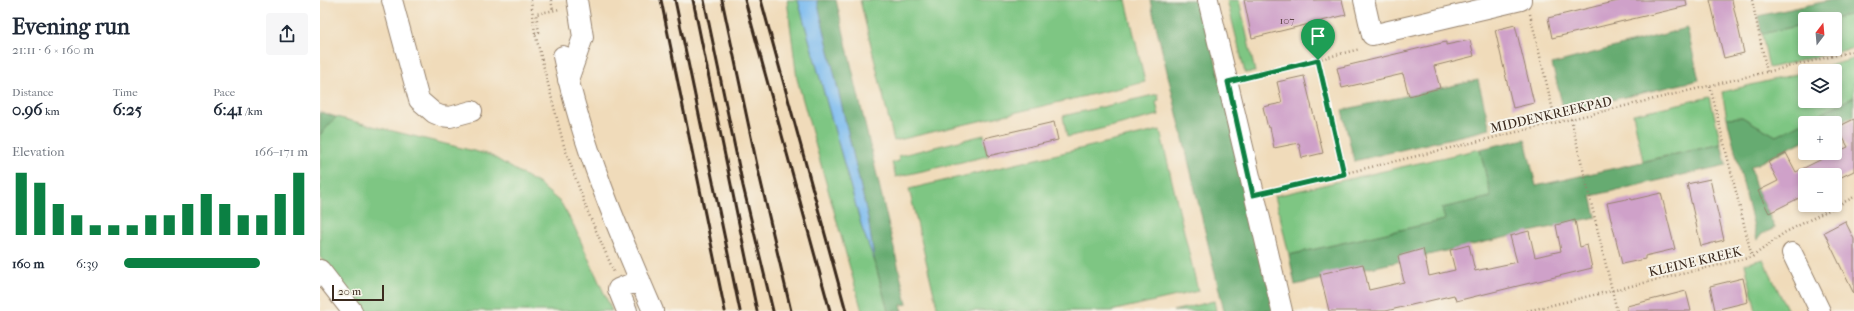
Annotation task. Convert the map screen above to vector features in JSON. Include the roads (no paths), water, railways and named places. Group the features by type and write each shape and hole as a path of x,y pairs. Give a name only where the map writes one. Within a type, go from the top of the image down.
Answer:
{"street":[{"path":"392,0 419,100 434,113 441,116 450,117 472,111"},
{"path":"1208,0 1253,195 1282,311"},
{"path":"1364,0 1372,35 1524,4"},
{"path":"568,80 583,37 569,4"},
{"path":"563,56 568,80 597,176 653,311"},
{"path":"1792,253 1820,311"},
{"path":"320,271 352,311"},
{"path":"627,311 618,290 640,280"}],"water":[{"path":"798,0 817,0 868,218 874,259 863,231"}],"railway":[{"path":"661,0 725,311"},
{"path":"675,0 740,311"},
{"path":"693,0 757,311"},
{"path":"704,0 743,186 773,311"},
{"path":"722,0 757,165 791,311"},
{"path":"745,0 830,311"},
{"path":"761,0 846,311"}]}
